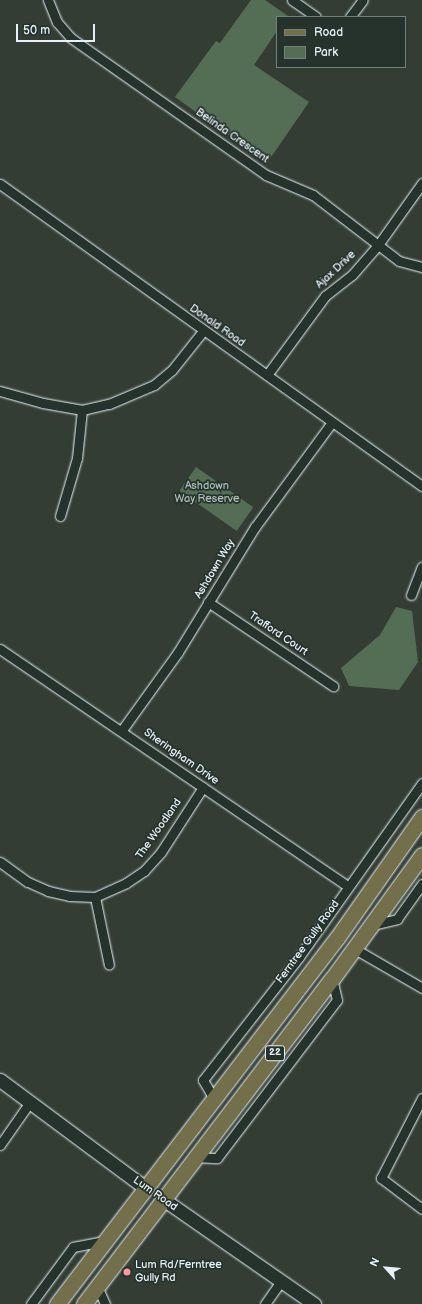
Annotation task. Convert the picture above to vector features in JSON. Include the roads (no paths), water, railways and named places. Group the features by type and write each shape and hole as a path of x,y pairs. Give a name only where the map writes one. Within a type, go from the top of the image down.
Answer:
{"main road":[{"name":"Ferntree Gully Road","path":"57,1304 144,1187 214,1099 336,938 422,817"},
{"name":"22","path":"84,1304 162,1199 355,949 422,855"},
{"path":"336,938 355,949"},
{"path":"214,1099 230,1111"},
{"name":"Lum Road","path":"144,1187 162,1199"},
{"path":"80,1273 97,1286"}],"street":[{"name":"Belinda Crescent","path":"48,0 57,22 71,38 266,175 313,195 399,261 422,267"},
{"path":"292,0 315,16"},
{"path":"351,16 363,0"},
{"name":"Ajax Drive","path":"267,375 325,296 352,275 378,245 422,183"},
{"name":"Donald Road","path":"0,184 203,331 422,486"},
{"path":"0,391 43,404 82,410 115,402 154,385 172,370 203,331"},
{"path":"60,516 77,458 82,410"},
{"name":"Ashdown Way","path":"122,730 178,652 254,527 332,422"},
{"path":"411,595 422,567"},
{"name":"Trafford Court","path":"208,602 333,686"},
{"name":"Sheringham Drive","path":"0,649 122,730 348,886"},
{"name":"Ferntree Gully Road","path":"214,1099 203,1080 299,957 422,783"},
{"name":"The Woodland","path":"0,862 28,882 48,891 69,896 94,896 126,883 144,871 161,852 203,786"},
{"path":"372,925 397,919 422,884"},
{"path":"94,896 109,965"},
{"path":"355,949 422,988"},
{"path":"195,1157 217,1158 337,1000 332,979"},
{"name":"Lum Road","path":"0,1080 144,1187"},
{"path":"422,1098 381,1178 422,1209"},
{"path":"0,1145 30,1102"},
{"name":"Lum Road","path":"162,1199 314,1304"},
{"path":"31,1304 73,1247 104,1241"},
{"path":"265,1304 281,1281"},
{"path":"97,1286 104,1304"}],"place":[{"name":"Lum Rd/Ferntree Gully Rd","path":"127,1272"}],"park label":[{"name":"Ashdown Way Reserve","path":"207,493"}]}
